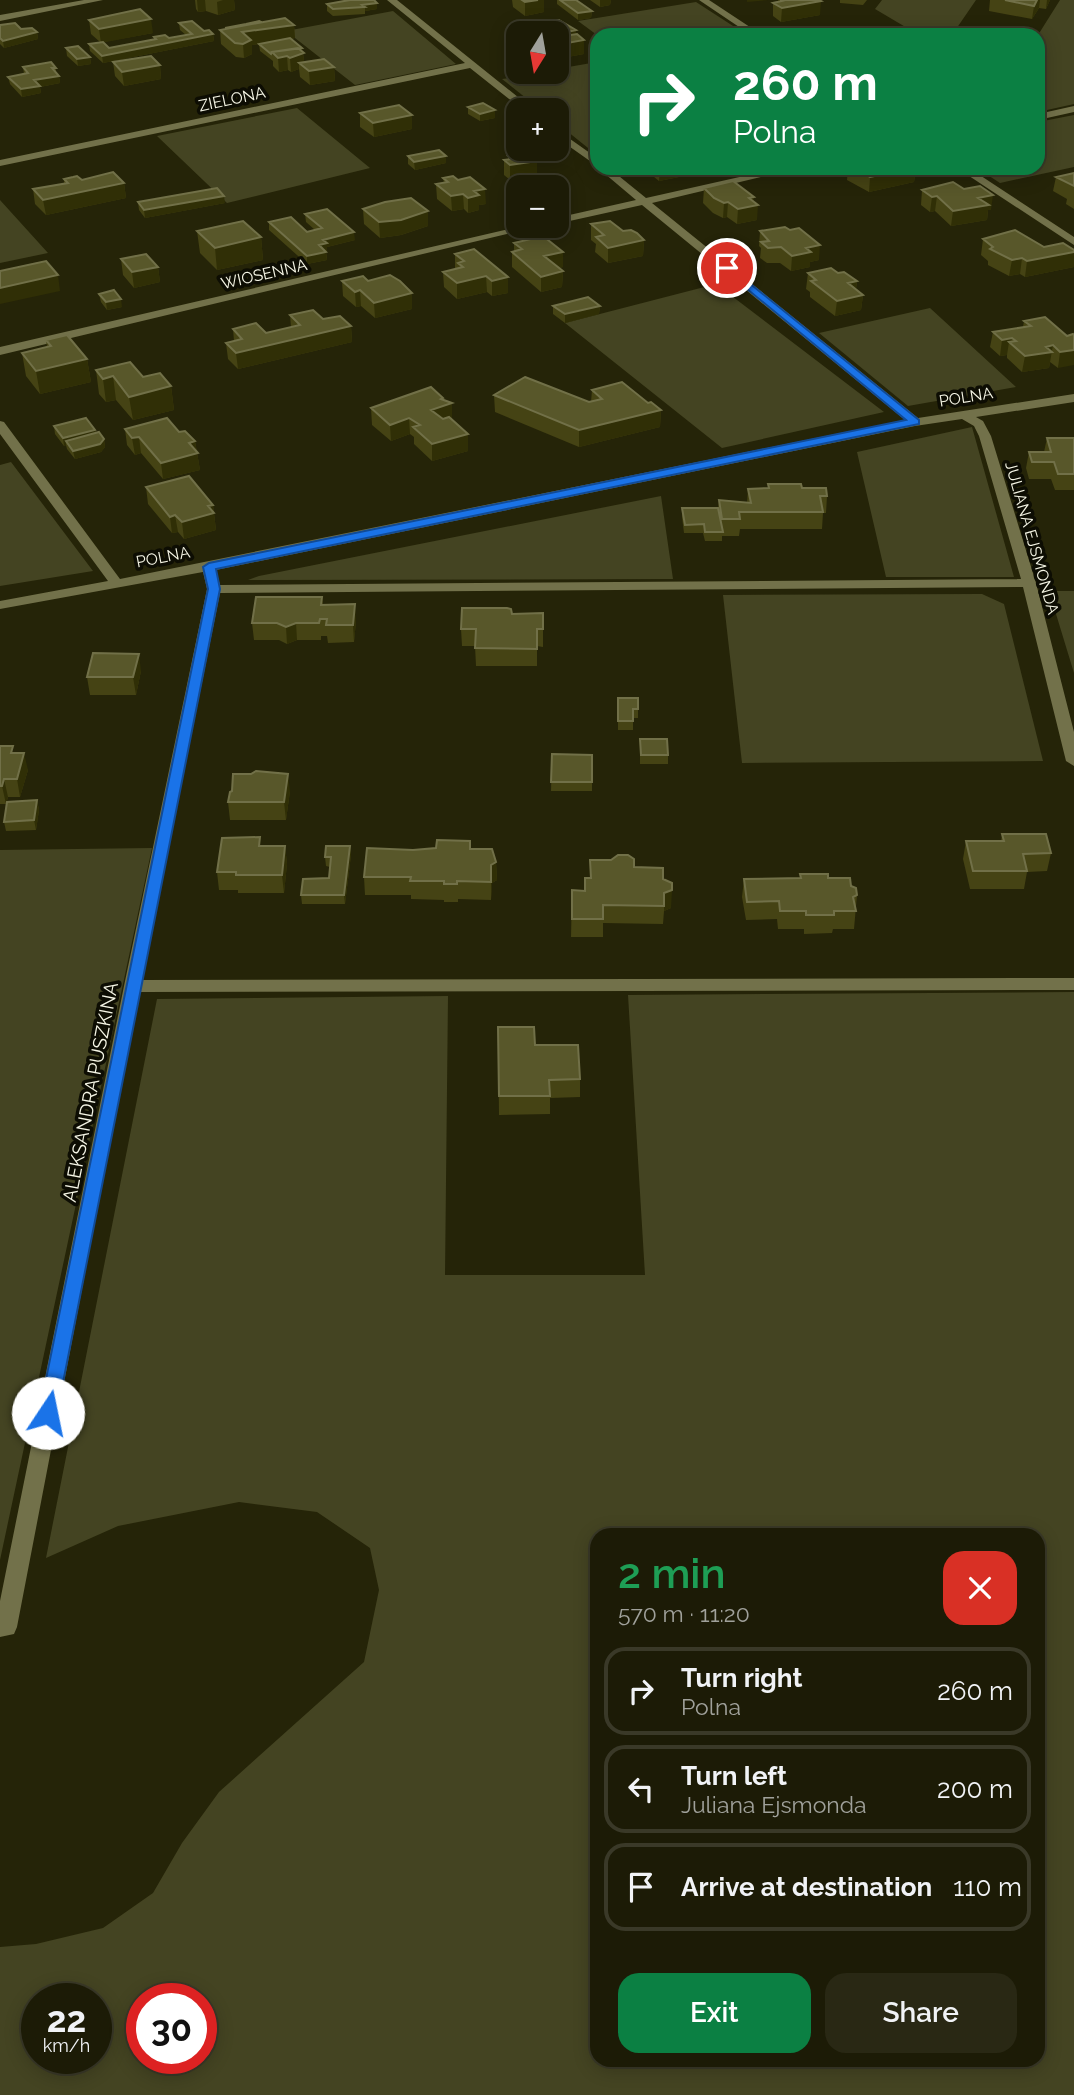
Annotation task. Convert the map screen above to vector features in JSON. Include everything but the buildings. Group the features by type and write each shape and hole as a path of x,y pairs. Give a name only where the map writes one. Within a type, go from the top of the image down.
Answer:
{"street":[{"path":"0,18 99,0"},
{"path":"391,0 514,98"},
{"path":"703,0 746,28"},
{"name":"ZIELONA","path":"0,163 471,65"},
{"path":"1045,115 1074,109"},
{"path":"569,142 590,158"},
{"path":"612,175 915,422"},
{"path":"569,218 760,175"},
{"path":"973,175 1074,242"},
{"name":"WIOSENNA","path":"0,351 506,233"},
{"name":"POLNA","path":"0,605 209,567 915,422 1074,398"},
{"name":"JULIANA EJSMONDA","path":"965,415 979,424 985,436 1028,583 1074,761"},
{"path":"0,425 117,584"},
{"name":"ALEKSANDRA PUSZKINA","path":"3,1627 214,589 209,567"},
{"path":"214,589 1028,583"},
{"path":"132,986 1074,984"}],"shaded area":[{"path":"882,0 976,0 957,28 907,28 875,9"},
{"path":"1060,0 1074,0 1074,104 1045,110 1045,28 1042,28"},
{"path":"696,2 736,28 590,30 578,21"},
{"path":"393,11 456,64 355,85 286,31"},
{"path":"590,63 590,150 569,133 569,98 526,98 508,84 569,84 569,67"},
{"path":"297,108 370,168 227,203 157,136"},
{"path":"1074,115 1074,167 1045,173 1045,121"},
{"path":"988,175 1037,175 1000,183"},
{"path":"0,200 48,253 0,263"},
{"path":"716,284 884,412 722,448 565,323"},
{"path":"930,308 1016,387 908,406 819,333"},
{"path":"972,427 1014,577 886,577 857,452"},
{"path":"11,462 93,571 0,586 0,465"},
{"path":"661,496 673,579 248,580 259,576"},
{"path":"1049,591 1074,591 1074,673"},
{"path":"982,594 1004,604 1043,761 742,763 723,595"},
{"path":"152,848 0,1560 0,850"},
{"path":"1074,992 1074,2095 0,2095 0,1947 36,1944 103,1928 153,1893 182,1843 219,1792 364,1662 379,1590 370,1548 317,1512 239,1502 118,1526 46,1558 157,999 448,996 445,1275 645,1275 628,995"}],"route":[{"path":"48,1413 214,589 209,567 915,422 727,268"}]}
